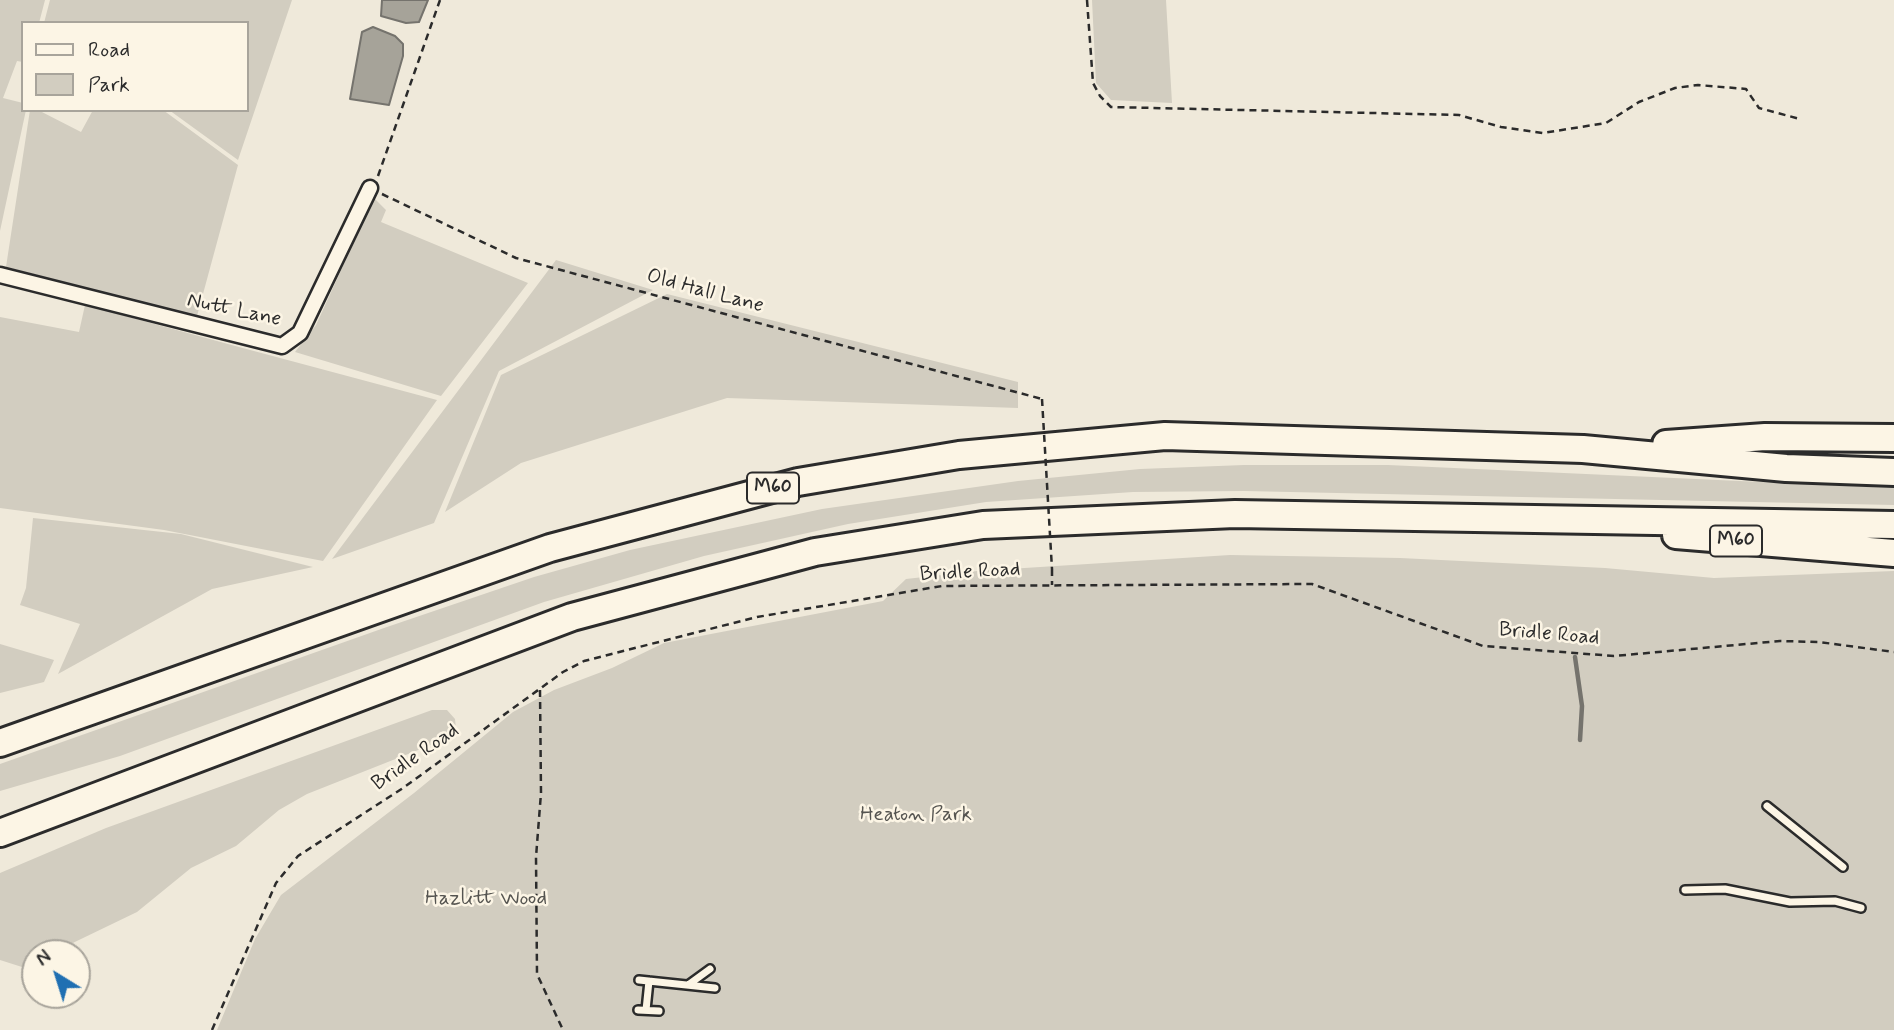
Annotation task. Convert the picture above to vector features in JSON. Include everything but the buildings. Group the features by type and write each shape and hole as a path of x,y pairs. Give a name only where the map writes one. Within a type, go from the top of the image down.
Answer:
{"highway":[{"name":"M60","path":"0,743 550,548 798,482 960,455 1165,436 1583,449 1786,468 1894,472"},
{"name":"M60","path":"1583,449 1765,437 1894,438"},
{"name":"M60","path":"0,833 572,617 815,552 983,525 1101,518 1248,514 1894,525"},
{"name":"M60","path":"1579,518 1691,537 1894,553"}],"street":[{"name":"Nutt Lane","path":"0,275 282,346 300,333 370,188"}],"lane":[{"path":"1767,806 1843,867"},
{"path":"1685,890 1725,889 1790,902 1835,901 1861,908"},
{"path":"687,985 710,970"},
{"path":"639,980 715,988"},
{"path":"649,981 642,1010 659,1011"}],"path":[{"path":"370,188 379,175 440,0"},
{"path":"1087,0 1093,83 1100,96 1111,107 1458,115 1501,127 1543,133 1606,123 1639,102 1675,89 1698,85 1746,89 1759,108 1800,119"},
{"name":"Old Hall Lane","path":"370,188 516,258 1042,399 1052,585"},
{"name":"Bridle Road","path":"212,1030 276,883 286,867 298,856 403,788 540,688 584,661 757,617 943,586 1312,584 1483,646 1601,655 1661,654 1780,640 1894,652"},
{"path":"540,688 541,793 536,857 537,974 563,1030"}],"green space":[{"path":"0,0 45,0 40,21 21,21 21,62 17,61 3,98 21,102 21,112 26,112 0,231"},
{"path":"50,0 292,0 238,160 172,112 248,112 248,21 45,21"},
{"path":"1092,0 1166,0 1172,103 1111,100 1096,83"},
{"path":"30,112 42,112 81,132 92,112 166,112 238,165 197,316 6,267"},
{"path":"374,198 386,210 381,222 528,283 441,396 295,352 316,325"},
{"path":"556,260 653,290 499,371 434,523 332,559"},
{"path":"667,294 1018,382 1018,408 727,398 521,463 445,512 501,375"},
{"path":"85,305 437,400 323,561 164,530 0,508 0,317 79,332"},
{"path":"1244,465 1388,465 1894,488 1894,505 1244,491 1133,492 986,502 848,524 704,556 544,602 120,756 0,791 0,764 534,577 630,550 822,509 1018,481 1140,469"},
{"path":"33,518 181,534 313,567 212,589 58,674 80,624 20,605 26,588"},
{"name":"Heaton Park","path":"1230,555 1400,558 1605,568 1714,578 1894,571 1894,1030 217,1030 255,939 281,895 414,793 513,712 554,690 612,668 664,643 883,601 906,579 977,571"},
{"path":"0,644 54,660 44,682 0,693"},
{"path":"432,710 447,710 455,719 456,729 446,739 307,794 279,810 236,846 191,868 137,912 81,939 21,939 21,967 0,960 0,873 106,828"}],"shaded area":[{"path":"382,0 428,0 419,22 406,23 381,16"},
{"path":"373,27 395,36 403,44 403,56 389,105 350,99 362,32"}],"waterway":[{"path":"1575,657 1582,706 1580,740"}],"park label":[{"name":"Hazlitt Wood","path":"486,900"}]}
